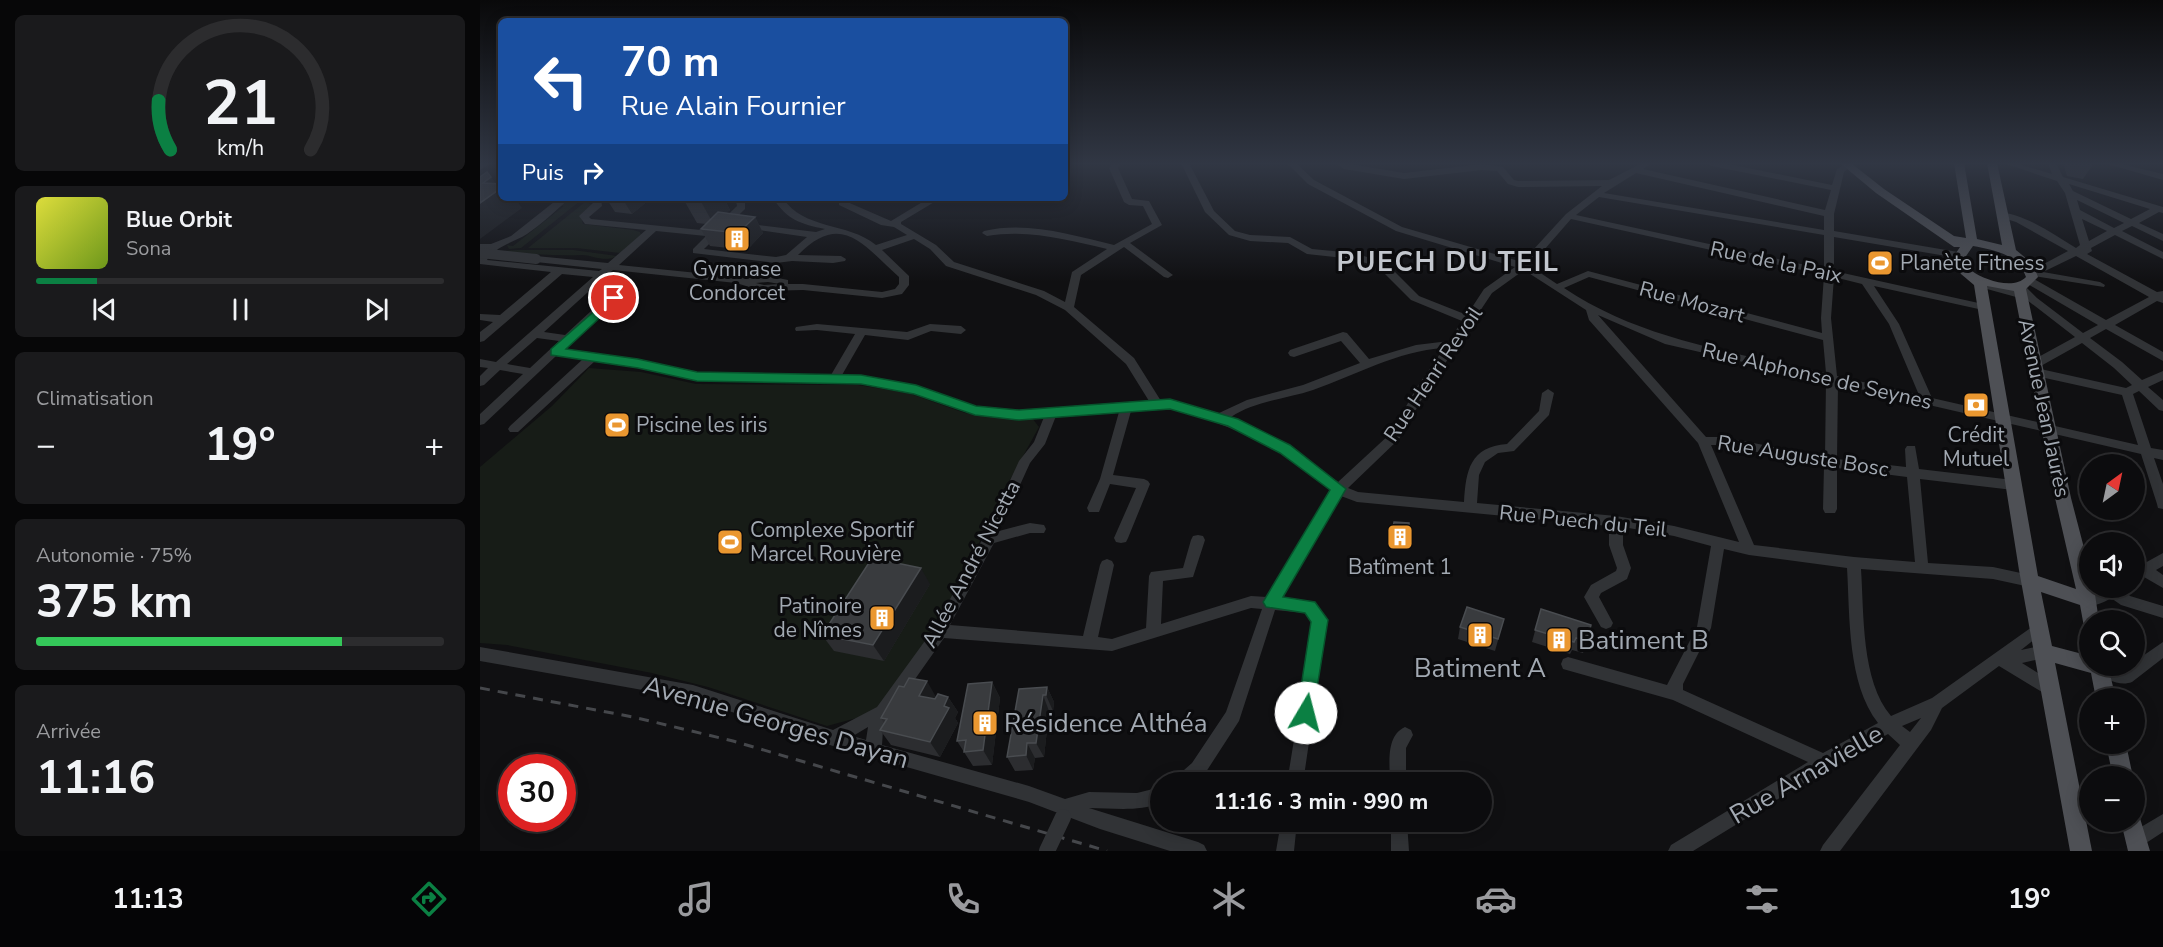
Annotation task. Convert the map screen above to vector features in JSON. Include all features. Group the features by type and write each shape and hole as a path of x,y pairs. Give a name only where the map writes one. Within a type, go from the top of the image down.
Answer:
{"main road":[{"path":"1899,203 1964,249 2010,252"},
{"path":"1966,203 1972,234 1964,249 1960,264 1975,279 1996,285 2027,281"},
{"path":"2000,203 2010,252 2027,281"},
{"path":"1964,249 1988,248 2027,281"},
{"name":"Avenue Jean Jaurès","path":"1975,279 1983,307 2030,581 2081,851"},
{"name":"Avenue Jean Jaurès","path":"2027,281 2036,368 2048,429 2094,599 2092,610"},
{"path":"2030,581 2094,599"},
{"path":"2044,652 2079,662"}],"street":[{"path":"481,259 510,241 559,203"},
{"path":"598,203 597,206 584,216 588,222 713,234"},
{"path":"741,203 742,207 696,251 776,260 790,257 829,261 841,259"},
{"path":"480,247 536,259 737,280 764,288 802,287 882,295 902,289 904,276 866,241 796,216 780,203"},
{"path":"842,203 884,223 897,225 933,247 950,264 1040,293 1069,308 1130,361 1157,404"},
{"path":"897,225 896,221 927,203"},
{"path":"1069,308 1076,274 1119,245 1157,225 1146,203 1141,203"},
{"path":"1205,203 1210,212 1232,233 1250,238 1290,240 1310,252 1354,256 1379,264 1415,298 1470,320"},
{"name":"Rue Auguste Bosc","path":"1349,203 1399,230 1524,266 1558,287 1591,310 1593,318 1703,441 1723,441 1831,463 2013,485"},
{"name":"Rue Henri Revoil","path":"1194,772 1233,716 1271,602 1338,489 1395,436 1421,390 1488,291 1524,266 1569,216 1585,203"},
{"path":"1648,203 1830,233 1964,249"},
{"path":"1779,203 1829,214"},
{"path":"1830,509 1832,379 1827,338 1829,214 1831,203"},
{"path":"2072,203 2087,245 2088,258"},
{"path":"2090,203 2163,238"},
{"path":"2137,203 2161,210"},
{"path":"2027,281 2042,269 2087,245 2161,210"},
{"path":"2074,211 2163,256"},
{"path":"2003,215 2019,220 2161,297"},
{"name":"Rue de la Paix","path":"1569,216 1983,307"},
{"path":"725,223 816,235"},
{"path":"480,382 654,228"},
{"path":"790,257 816,235 835,229"},
{"path":"987,233 1000,230 1119,245 1168,275"},
{"path":"874,249 915,236"},
{"path":"480,421 625,285 560,270 481,259"},
{"path":"480,338 560,270"},
{"name":"Rue Mozart","path":"1558,287 1588,274 1827,338"},
{"path":"2027,281 2100,285"},
{"path":"2027,281 2163,357"},
{"path":"2027,281 2083,338 2163,406"},
{"path":"1866,282 1894,324 1928,402"},
{"path":"2036,368 2083,338 2161,297"},
{"name":"Rue Alphonse de Seynes","path":"1591,310 1669,341 2163,455"},
{"path":"480,317 501,320"},
{"path":"800,329 816,327 908,336 930,327 961,330"},
{"path":"834,379 862,332"},
{"path":"535,334 569,339"},
{"path":"1294,353 1343,336 1367,364"},
{"path":"1221,418 1237,407 1309,387 1367,364 1437,344 1452,344"},
{"name":"Rue Puech du Teil","path":"556,352 638,363 697,377 861,379 899,386 975,411 1019,415 1170,404 1221,418 1285,449 1338,489 1357,497 1380,501 1616,521 1674,531 1749,550 1854,563 1994,573 2030,581"},
{"path":"514,429 592,357"},
{"path":"480,363 533,372"},
{"path":"2036,368 2127,392 2163,375"},
{"path":"2127,392 2163,504"},
{"path":"1470,508 1472,474 1485,452 1496,448 1510,448 1545,412 1548,393"},
{"path":"1094,508 1106,479 1127,406"},
{"name":"Allée André Nicetta","path":"873,746 875,730 883,711 940,631 989,539 1024,461 1039,444 1052,413"},
{"path":"1703,441 1749,550"},
{"path":"1911,449 1922,567"},
{"path":"1106,479 1144,484 1121,538"},
{"path":"1606,623 1591,597 1596,590 1622,575 1624,568 1616,544 1616,521"},
{"path":"989,539 1030,528 1039,529"},
{"path":"1153,632 1156,576 1188,573 1198,540"},
{"path":"1675,694 1676,684 1704,628 1718,543"},
{"path":"2145,570 2163,559"},
{"path":"1854,563 1860,644 1867,680 1876,704 1889,725 1910,743"},
{"path":"1089,644 1107,566"},
{"path":"2145,575 2163,582"},
{"path":"2123,598 2126,601 2163,612"},
{"path":"940,631 1112,645 1251,602 1310,607 1320,620 1297,772"},
{"path":"1829,851 1925,725 1937,703 2000,661 2039,628"},
{"path":"2145,663 2163,649"},
{"path":"2000,661 2044,652"},
{"name":"Avenue Georges Dayan","path":"480,654 671,687 833,738 873,746 1065,812"},
{"path":"2000,661 2052,690"},
{"path":"1568,664 1675,694 1824,762"},
{"name":"Rue Arnavielle","path":"1677,851 1889,725 1937,703"},
{"name":"Allée André Nicetta","path":"833,738 883,711"},
{"path":"853,728 873,746"},
{"path":"1398,772 1398,746 1405,735"},
{"path":"1047,851 1065,812 1086,800 1118,802 1150,797"},
{"path":"1065,812 1198,851"},
{"path":"2135,836 2143,836 2163,822"},
{"path":"1285,851 1288,832"},
{"path":"1399,832 1400,851"}],"shaded area":[{"path":"578,203 521,248 509,249 507,245 513,246 564,206 560,205"},
{"path":"584,203 593,205 581,217 583,224 633,230 640,232 641,235 620,253 576,248 528,248"},
{"path":"573,250 617,256 603,259 582,255 498,251"},
{"name":"Complexe Sportif Marcel Rouvière","path":"589,368 641,372 696,384 858,385 908,393 965,413 1032,418 1039,427 1002,494 957,590 904,681 879,712 827,726 708,687 652,673 507,645 480,643 480,467 552,406"}],"building":[{"path":"718,212 755,217 738,233 701,229"},
{"path":"1394,522 1409,523 1409,535 1392,534"},
{"path":"872,558 921,568 873,645 822,635"},
{"path":"1467,607 1504,619 1498,639 1460,627"},
{"path":"1541,609 1591,625 1587,641 1576,638 1574,642 1535,630"},
{"path":"909,678 927,681 919,696 935,699 938,694 948,697 944,706 949,708 930,742 880,730 887,719 881,718 899,686 904,687"},
{"path":"992,682 983,750 964,752 966,740 957,741 968,684"},
{"path":"1047,687 1046,695 1043,695 1036,743 1027,743 1026,755 1007,757 1019,689"}],"railway":[{"path":"480,688 633,717 733,741 1107,851"}],"place":[{"name":"Gymnase Condorcet","path":"737,239"},
{"name":"Planète Fitness","path":"1880,263"},
{"name":"Crédit Mutuel","path":"1976,405"},
{"name":"Piscine les iris","path":"617,425"},
{"name":"Batîment 1","path":"1400,537"},
{"name":"Complexe Sportif Marcel Rouvière","path":"730,542"},
{"name":"Patinoire de Nîmes","path":"882,618"},
{"name":"Batiment A","path":"1480,635"},
{"name":"Batiment B","path":"1559,640"},
{"name":"Résidence Althéa","path":"985,723"}],"district":[{"name":"PUECH DU TEIL","path":"1448,262"}],"route":[{"path":"614,298 556,352 638,363 697,377 861,379 916,390 975,411 1019,415 1170,404 1221,418 1285,449 1338,489 1271,602 1310,607 1320,620 1306,713"}]}
